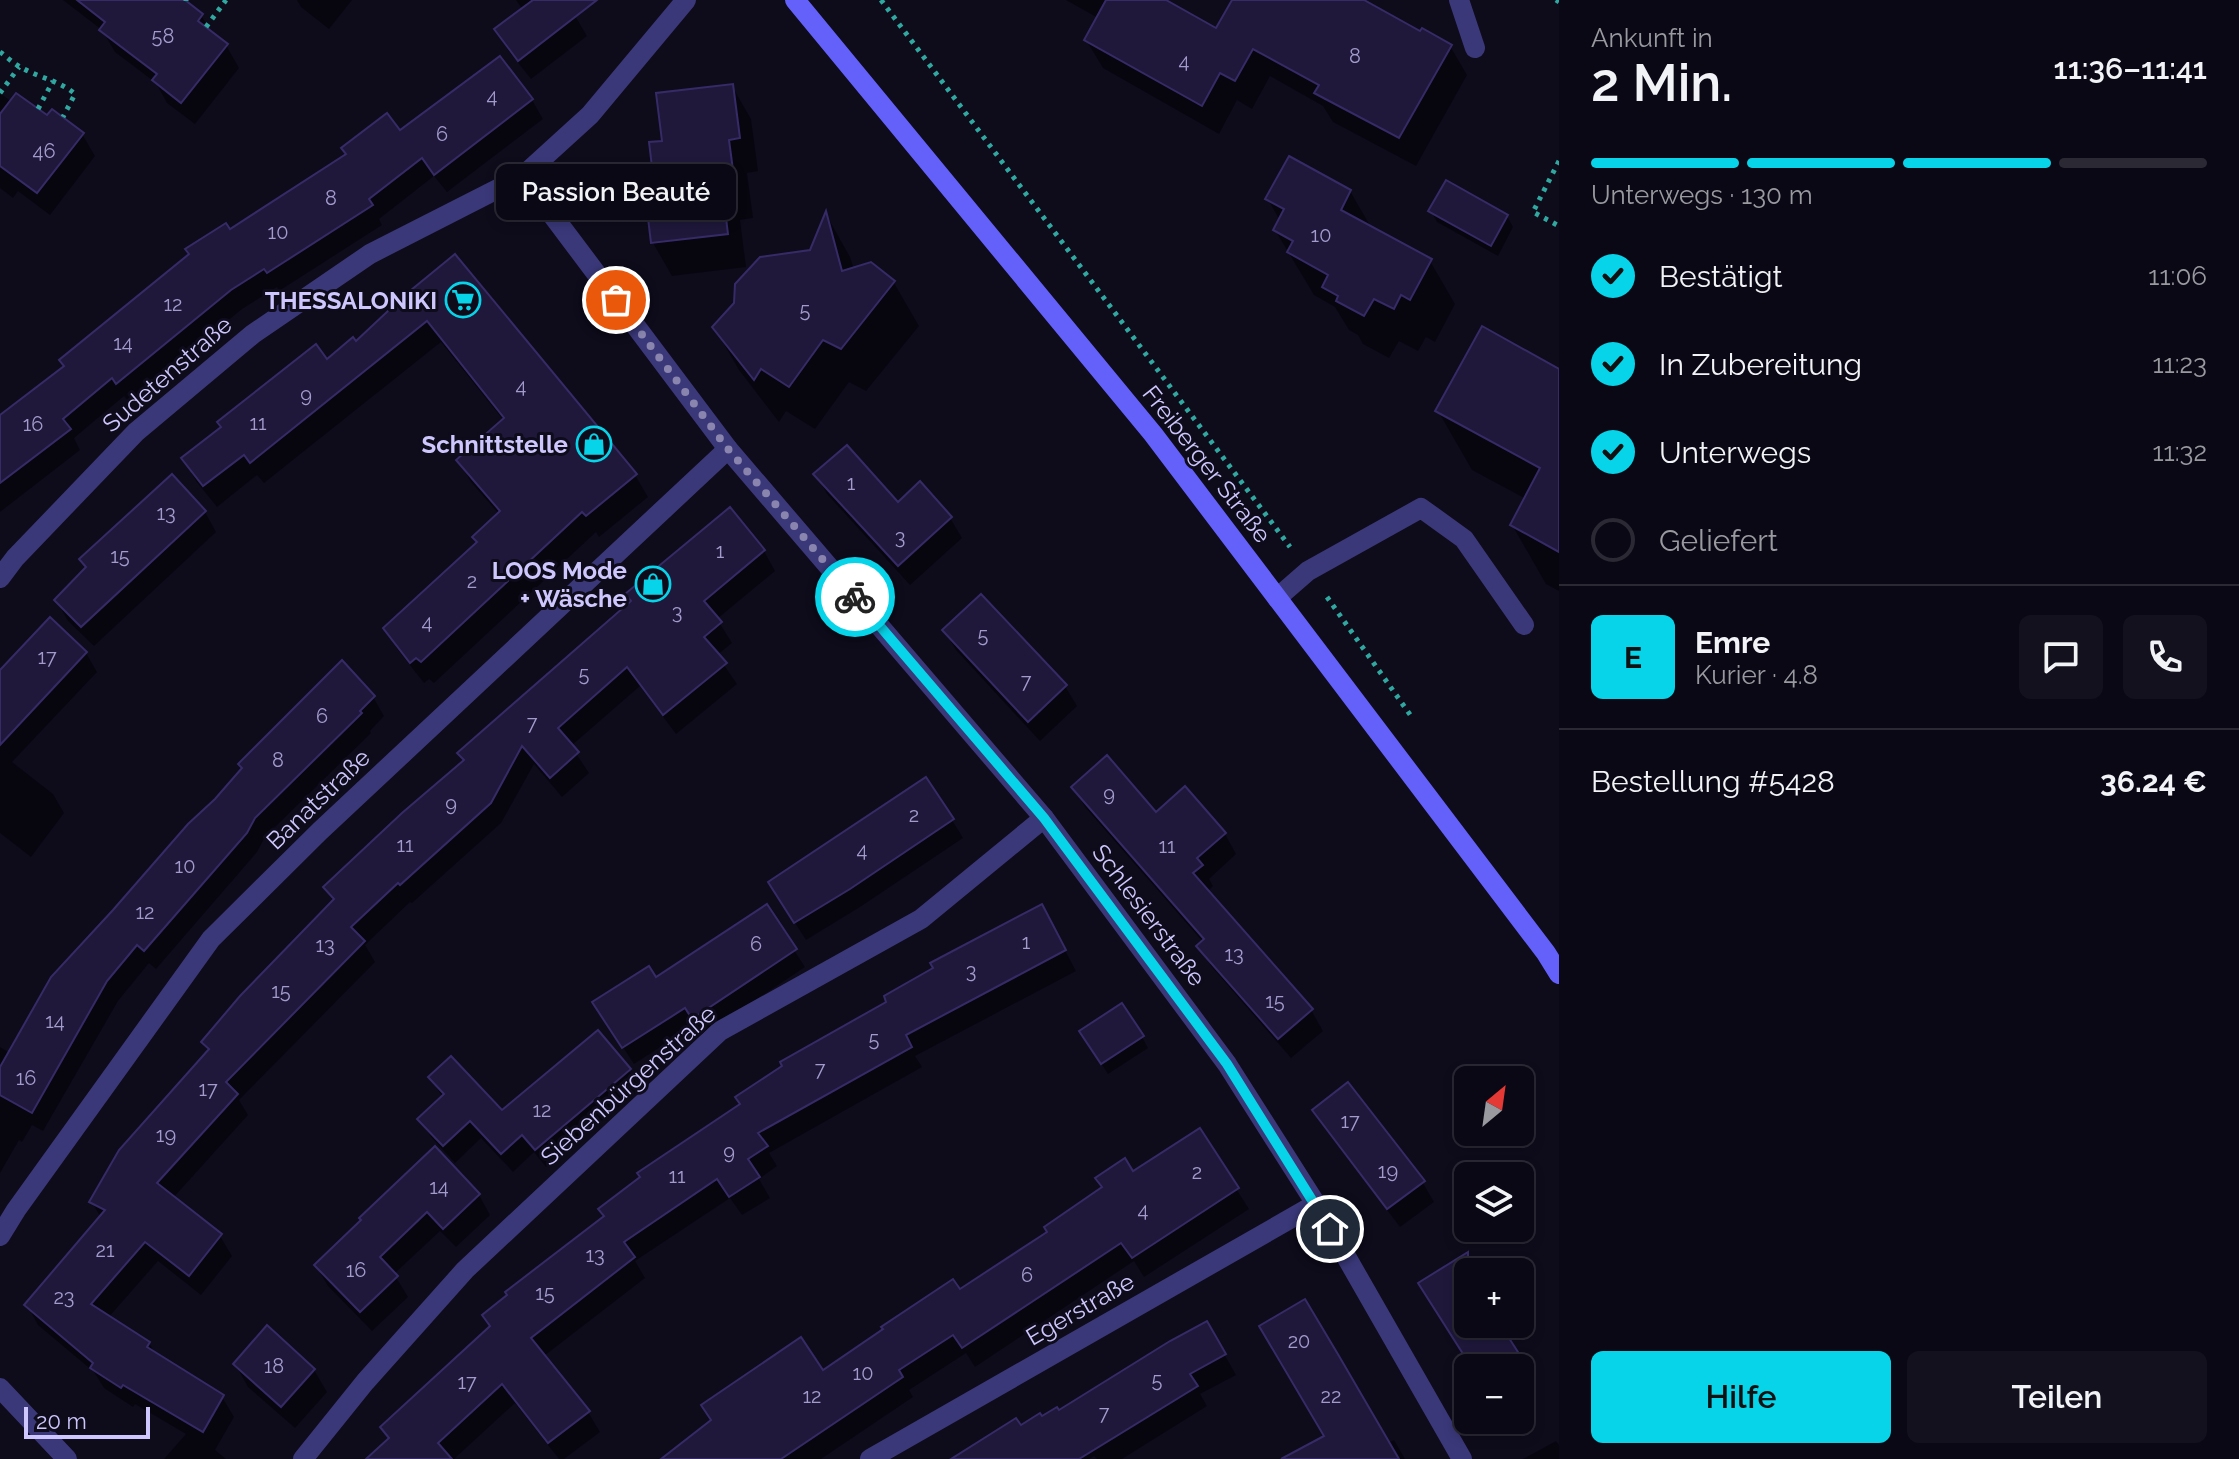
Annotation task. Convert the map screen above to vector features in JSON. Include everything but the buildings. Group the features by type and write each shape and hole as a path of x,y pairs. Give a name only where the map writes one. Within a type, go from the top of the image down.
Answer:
{"main road":[{"name":"Freiberger Straße","path":"795,0 1153,434 1277,598 1553,949 1559,974"}],"street":[{"name":"Sudetenstraße","path":"0,578 15,558 136,432 253,334 370,254 523,176 590,115 686,0"},
{"path":"1459,0 1475,48"},
{"name":"Schlesierstraße","path":"523,176 728,449 1044,818 1227,1064 1316,1204 1462,1459"},
{"name":"Banatstraße","path":"0,1236 211,939 331,820 728,449"},
{"path":"1277,598 1308,571 1421,508 1464,539 1524,625"},
{"name":"Siebenbürgenstraße","path":"303,1459 365,1382 465,1270 720,1031 921,919 1044,818"},
{"name":"Egerstraße","path":"870,1459 1316,1204"},
{"path":"0,1388 67,1459"}],"path":[{"path":"206,27 226,0"},
{"path":"881,0 1308,571 1416,723"},
{"path":"0,52 19,67 63,84 75,94 63,117"},
{"path":"0,93 19,67"},
{"path":"38,109 53,81"},
{"path":"1559,161 1533,212 1559,226"}],"way so far":[{"path":"616,300 728,449 855,597"}],"place":[{"name":"THESSALONIKI","path":"463,300"},
{"name":"Passion Beauté","path":"616,300"},
{"name":"Schnittstelle","path":"594,444"},
{"name":"LOOS Mode + Wäsche","path":"653,584"}],"route":[{"path":"855,597 1044,818 1227,1064 1330,1229"}]}
